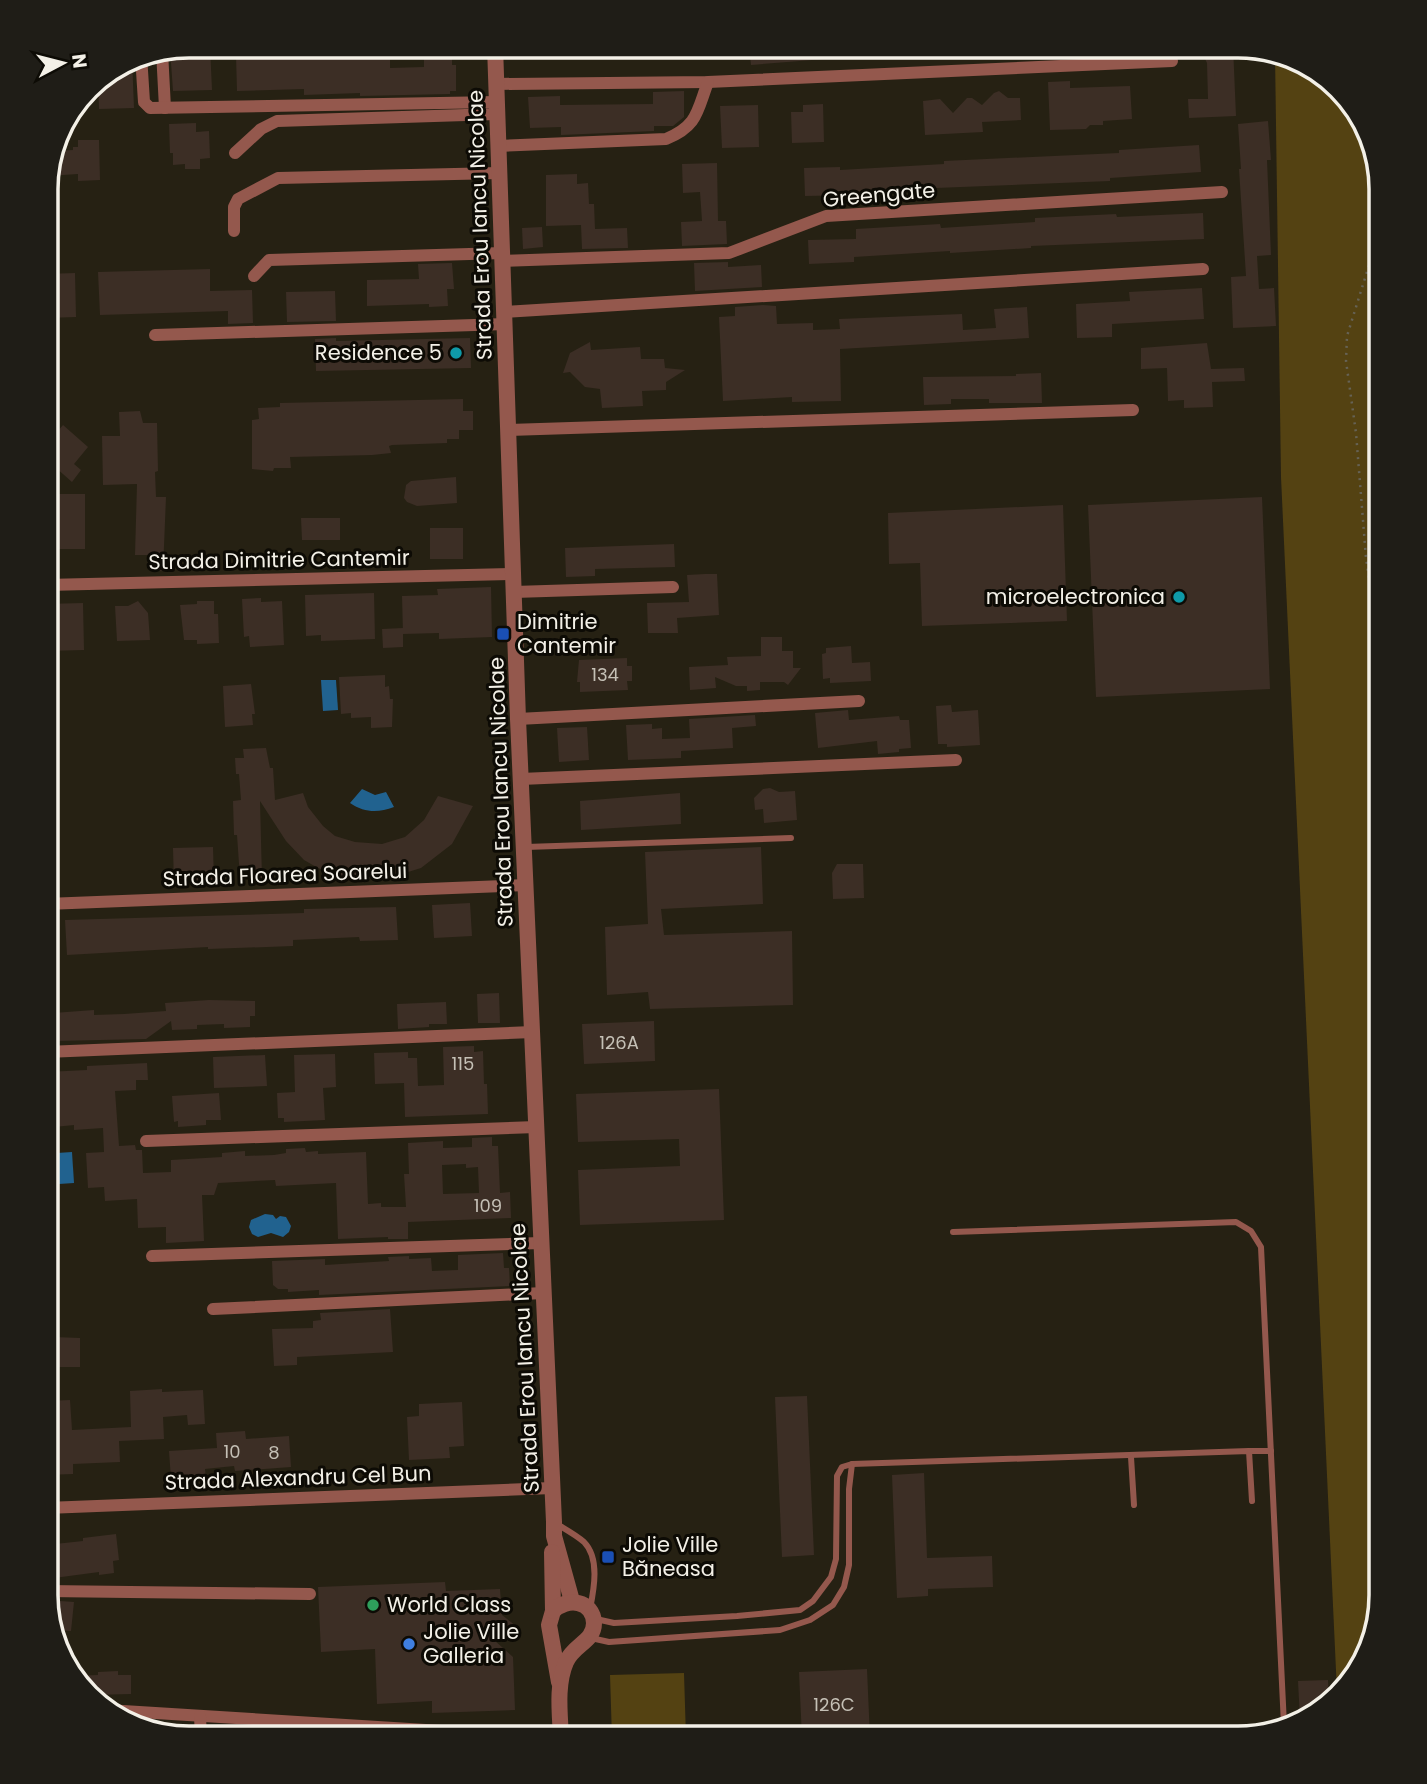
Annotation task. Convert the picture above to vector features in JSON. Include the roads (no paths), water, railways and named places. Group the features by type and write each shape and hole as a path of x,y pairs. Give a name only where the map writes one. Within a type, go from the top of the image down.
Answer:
{"street":[{"name":"Strada Erou Iancu Nicolae","path":"495,58 518,719 554,1529 553,1611 549,1625 560,1688"},
{"path":"162,60 165,108"},
{"path":"496,84 708,82 1172,61"},
{"path":"142,67 144,102 150,108 497,108"},
{"path":"498,146 667,139 683,132 693,122 708,82"},
{"path":"234,153 261,129 277,121 497,108"},
{"path":"234,231 234,207 238,200 278,178 499,173"},
{"name":"Greengate","path":"254,276 269,260 729,253 826,216 1222,192"},
{"path":"155,335 505,318 1203,269"},
{"path":"509,430 1133,410"},
{"name":"Strada Dimitrie Cantemir","path":"58,585 513,574"},
{"path":"514,592 673,587"},
{"path":"518,719 859,701"},
{"path":"521,779 956,760"},
{"name":"Strada Floarea Soarelui","path":"58,904 526,885"},
{"path":"58,1052 532,1032"},
{"path":"146,1141 536,1127"},
{"path":"152,1256 541,1243"},
{"path":"213,1309 543,1293"},
{"name":"Strada Alexandru Cel Bun","path":"58,1508 552,1488"},
{"name":"Strada Erou Iancu Nicolae","path":"554,1529 572,1601"},
{"path":"58,1591 310,1594"},
{"path":"553,1611 559,1605 572,1601 585,1606 591,1614"},
{"name":"Strada Erou Iancu Nicolae","path":"558,1726 564,1667 594,1624 591,1614"},
{"path":"551,1632 561,1643 583,1642"},
{"path":"128,1711 363,1726"},
{"path":"200,1716 200,1726"}],"lane":[{"path":"524,847 790,838"},
{"path":"953,1232 1236,1222 1251,1231 1261,1247 1284,1718"},
{"path":"1249,1451 1252,1501"},
{"path":"554,1529 583,1541 590,1549 593,1558 594,1590 591,1614 614,1623 760,1615 800,1610 813,1601 831,1577 836,1559 835,1484 842,1467 852,1464 1271,1451"},
{"path":"1131,1457 1134,1505"},
{"path":"583,1642 780,1630 822,1613 833,1605 844,1587 849,1565 849,1489 852,1464"}],"water":[{"path":"321,680 336,680 338,710 323,711"},
{"path":"362,789 375,795 386,792 394,807 372,811 350,803"},
{"path":"72,1152 74,1183 59,1184 58,1153"},
{"path":"265,1214 273,1215 276,1219 280,1216 286,1217 291,1226 289,1232 283,1237 271,1233 258,1237 252,1234 249,1227 251,1220"}],"place":[{"name":"Residence 5","path":"456,353"},
{"name":"microelectronica","path":"1179,597"},
{"name":"Dimitrie Cantemir","path":"503,634"},
{"name":"Jolie Ville Băneasa","path":"608,1557"},
{"name":"World Class","path":"373,1605"},
{"name":"Jolie Ville Galleria","path":"409,1644"}]}
